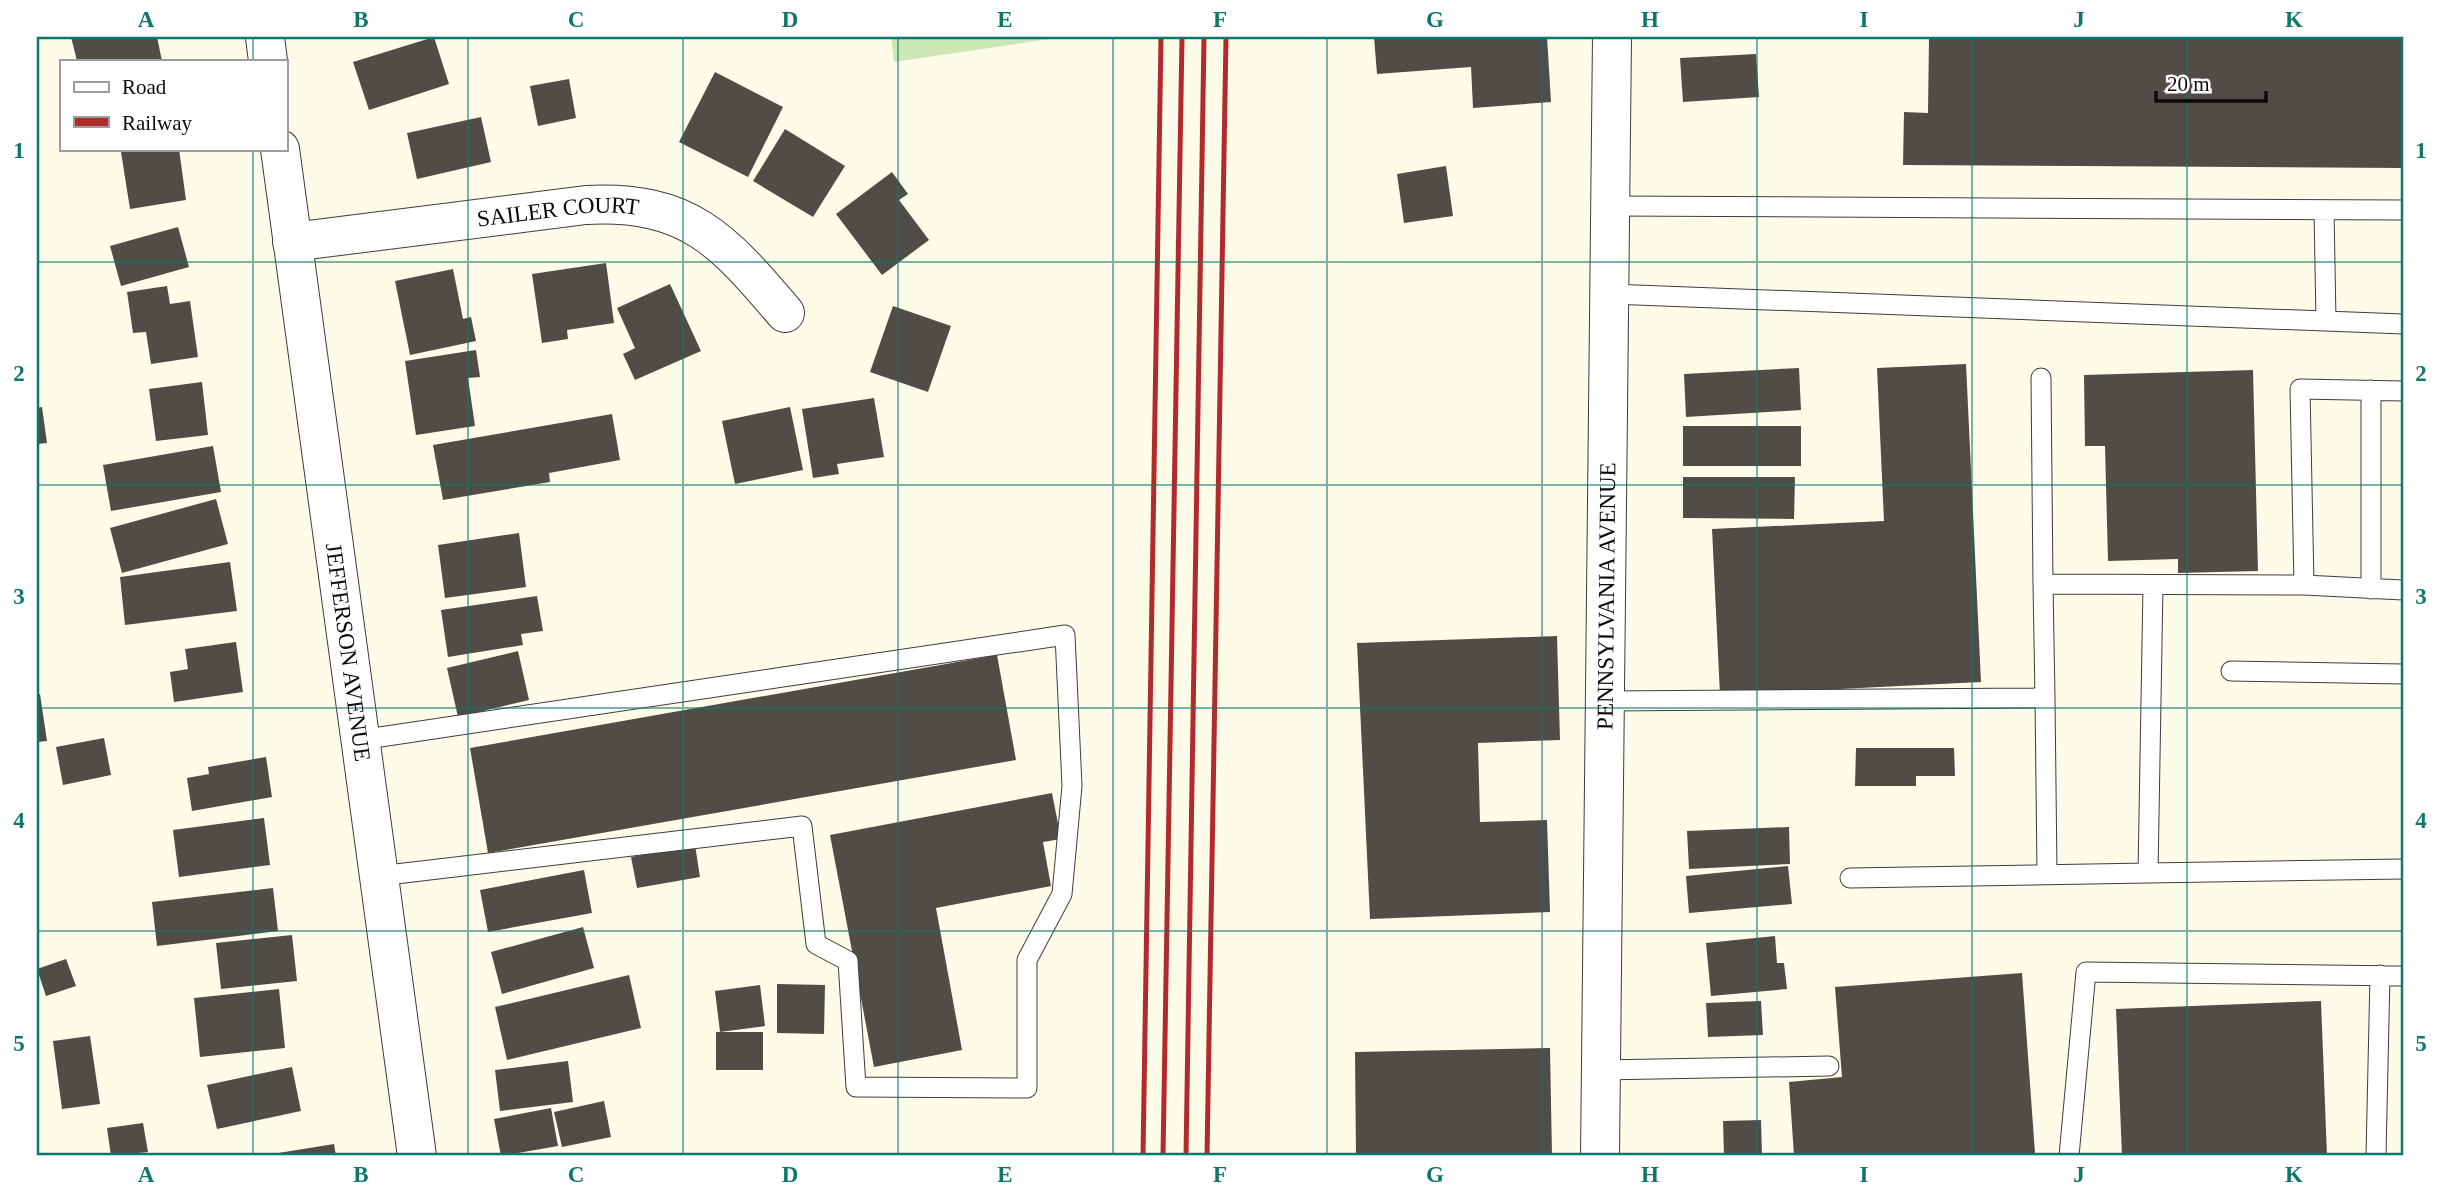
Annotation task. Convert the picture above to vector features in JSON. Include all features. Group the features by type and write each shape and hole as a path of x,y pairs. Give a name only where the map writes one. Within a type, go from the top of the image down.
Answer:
{"street":[{"path":"265,37 268,60"},
{"name":"PENNSYLVANIA AVENUE","path":"1600,1156 1612,37"},
{"name":"JEFFERSON AVENUE","path":"279,150 417,1156"},
{"name":"SAILER COURT","path":"292,242 586,205 626,203 665,211 698,227 734,257 785,313"}],"lane":[{"path":"1611,205 2403,210"},
{"path":"2324,210 2326,321"},
{"path":"1610,294 2403,324"},
{"path":"2041,378 2047,873"},
{"path":"2304,586 2300,389 2403,391"},
{"path":"2371,390 2371,589"},
{"path":"2043,584 2304,586 2403,590"},
{"path":"2148,873 2153,586"},
{"path":"360,740 1065,635 1072,786 1062,894 1027,960 1027,1088 856,1087 848,961 816,944 802,826 379,876"},
{"path":"2231,671 2403,674"},
{"path":"1605,701 2045,698"},
{"path":"1850,878 2403,869"},
{"path":"2069,1156 2086,972 2403,976"},
{"path":"2376,1156 2380,975"},
{"path":"1601,1070 1829,1066"}],"green space":[{"path":"891,37 1063,37 894,62"}],"building":[{"path":"71,37 157,37 162,60 77,60"},
{"path":"434,37 449,84 369,110 353,62"},
{"path":"1374,37 1547,37 1551,102 1473,108 1471,67 1377,74"},
{"path":"1929,37 2403,37 2403,168 1903,165 1904,112 1928,113"},
{"path":"1756,54 1759,97 1683,102 1680,58"},
{"path":"715,72 783,107 748,177 679,142"},
{"path":"569,79 576,118 538,126 530,86"},
{"path":"481,117 491,162 417,179 407,133"},
{"path":"785,129 845,166 813,217 753,181"},
{"path":"179,150 186,200 130,209 121,152"},
{"path":"1446,166 1453,216 1404,223 1397,174"},
{"path":"892,172 908,194 899,200 929,240 882,275 836,214"},
{"path":"178,227 189,267 121,286 110,246"},
{"path":"606,263 614,323 567,330 568,339 542,343 532,274"},
{"path":"453,269 463,319 471,317 476,341 410,355 395,281"},
{"path":"670,284 701,351 635,380 623,354 635,348 617,308"},
{"path":"167,286 170,304 190,301 198,357 151,364 146,332 133,333 127,292"},
{"path":"893,306 951,326 928,392 870,372"},
{"path":"476,350 480,377 468,378 475,426 416,435 405,361"},
{"path":"1966,364 1981,682 1720,695 1712,529 1884,521 1877,368"},
{"path":"1799,368 1801,410 1686,417 1684,374"},
{"path":"2253,370 2258,571 2178,573 2178,559 2108,561 2105,446 2085,446 2084,375"},
{"path":"202,382 208,435 156,441 149,389"},
{"path":"874,398 884,457 837,464 839,474 813,478 802,409"},
{"path":"42,407 47,443 37,444 37,408"},
{"path":"790,407 803,470 735,484 722,421"},
{"path":"612,414 620,460 549,473 550,482 443,500 433,445"},
{"path":"1683,426 1801,426 1801,466 1683,466"},
{"path":"213,446 221,492 111,511 103,465"},
{"path":"1683,477 1795,477 1794,519 1683,518"},
{"path":"216,499 228,544 122,573 110,528"},
{"path":"519,533 526,587 445,598 438,545"},
{"path":"230,562 237,611 125,625 120,577"},
{"path":"537,596 543,631 521,634 523,645 448,657 441,610"},
{"path":"1557,636 1560,740 1478,743 1480,822 1547,820 1550,912 1370,919 1357,643"},
{"path":"236,642 243,692 174,702 170,672 188,669 185,649"},
{"path":"518,651 529,700 458,717 447,668"},
{"path":"997,655 1016,760 488,853 470,748"},
{"path":"40,694 47,741 37,742 37,695"},
{"path":"104,738 111,775 63,785 56,747"},
{"path":"1856,748 1954,748 1955,776 1916,776 1916,786 1855,786"},
{"path":"266,757 272,797 192,811 187,778 209,774 208,767"},
{"path":"1052,793 1061,839 1043,842 1051,886 936,908 962,1050 874,1067 830,835"},
{"path":"264,818 270,865 179,877 173,830"},
{"path":"1789,827 1790,864 1689,869 1687,831"},
{"path":"695,845 700,877 637,888 631,857"},
{"path":"1788,866 1792,904 1689,913 1686,876"},
{"path":"584,870 592,913 488,932 480,890"},
{"path":"273,888 278,931 157,946 152,902"},
{"path":"583,927 594,968 502,994 491,952"},
{"path":"292,935 297,981 221,989 216,943"},
{"path":"1775,936 1777,963 1784,963 1787,989 1711,996 1706,943"},
{"path":"66,959 76,986 46,996 37,969"},
{"path":"2022,973 2035,1153 1794,1156 1789,1082 1842,1077 1835,987"},
{"path":"629,975 641,1028 507,1060 495,1007"},
{"path":"777,984 825,985 824,1034 777,1033"},
{"path":"760,985 765,1026 720,1032 715,991"},
{"path":"279,989 285,1048 200,1057 194,998"},
{"path":"1761,1001 1763,1035 1708,1037 1706,1003"},
{"path":"2321,1001 2327,1156 2122,1156 2116,1009"},
{"path":"716,1032 763,1032 763,1070 716,1070"},
{"path":"90,1036 100,1104 62,1109 53,1041"},
{"path":"1550,1048 1552,1156 1356,1156 1355,1052"},
{"path":"568,1061 573,1102 500,1111 495,1070"},
{"path":"292,1067 301,1111 217,1129 207,1085"},
{"path":"604,1101 611,1137 562,1147 554,1112"},
{"path":"551,1108 558,1146 501,1156 494,1119"},
{"path":"1761,1120 1762,1156 1724,1156 1723,1121"},
{"path":"143,1123 148,1152 111,1156 107,1128"},
{"path":"334,1144 336,1156 266,1155"}],"railway":[{"path":"1143,1156 1161,37"},
{"path":"1163,1156 1182,37"},
{"path":"1186,1156 1204,37"},
{"path":"1207,1156 1226,37"}]}
